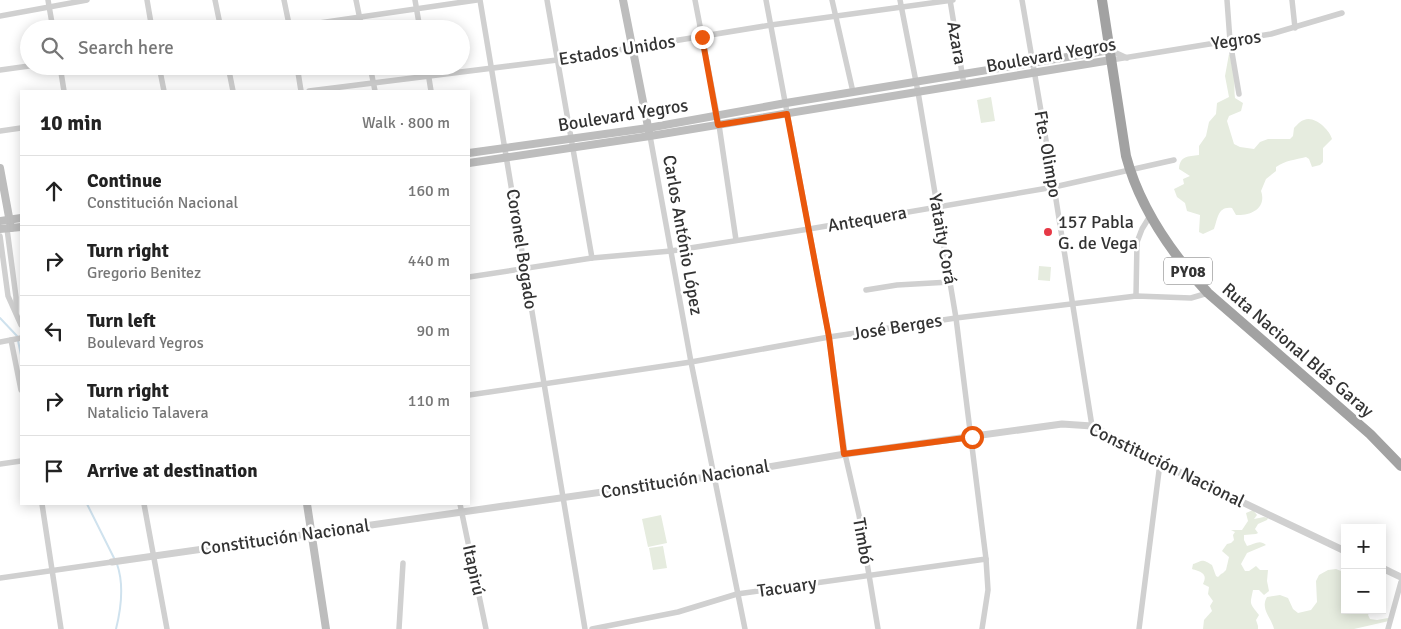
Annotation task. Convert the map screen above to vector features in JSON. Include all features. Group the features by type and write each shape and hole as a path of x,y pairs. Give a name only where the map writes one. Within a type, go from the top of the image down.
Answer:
{"highway":[{"name":"Ruta Nacional Blás Garay","path":"1102,0 1126,156 1150,216 1186,270 1208,293 1370,434 1401,466"}],"main road":[{"name":"Carlos António López","path":"623,0 650,136"},
{"name":"Boulevard Yegros","path":"470,153 648,128 786,103 1034,63 1111,55"},
{"name":"Boulevard Yegros","path":"470,163 1035,74 1111,55"},
{"path":"0,168 7,226"},
{"path":"7,226 20,219"},
{"path":"0,221 7,226 20,227"},
{"path":"308,505 326,629"}],"street":[{"path":"0,16 49,3 87,0"},
{"path":"147,0 150,20"},
{"path":"215,0 219,20"},
{"path":"284,0 288,20"},
{"path":"356,0 360,20"},
{"path":"415,0 418,20"},
{"path":"341,20 479,0"},
{"name":"Coronel Bogado","path":"479,0 507,157 584,629"},
{"path":"546,0 592,258"},
{"path":"695,0 717,116 736,240"},
{"name":"Timbó","path":"766,0 829,337 844,454 859,515 878,629"},
{"path":"832,0 853,92"},
{"name":"Yataity Corá","path":"900,0 938,207 956,318 972,437 988,590 982,629"},
{"name":"Estados Unidos","path":"470,70 557,60 771,25 951,0"},
{"name":"Azara","path":"951,0 964,85"},
{"name":"Fte. Olimpo","path":"1022,0 1034,63 1092,426"},
{"path":"1227,0 1230,41 1239,94"},
{"path":"1292,0 1295,28"},
{"path":"49,3 52,20"},
{"name":"Yegros","path":"1127,58 1271,34 1342,13"},
{"name":"Boulevard Yegros","path":"1111,55 1127,58"},
{"name":"Boulevard Yegros","path":"1111,55 1127,58"},
{"path":"0,70 20,67"},
{"path":"61,75 64,90"},
{"path":"161,75 164,90"},
{"path":"230,75 233,90"},
{"path":"298,75 301,90"},
{"path":"372,75 375,90"},
{"path":"428,75 431,90"},
{"name":"Estados Unidos","path":"316,90 428,75"},
{"path":"0,131 20,128"},
{"name":"Carlos António López","path":"650,136 691,362 744,629"},
{"name":"Antequera","path":"470,277 592,258 671,251 809,229 1054,187 1174,160"},
{"path":"1136,296 1137,242 1150,216"},
{"path":"7,226 16,297 16,312"},
{"path":"0,236 8,296 10,304 20,322"},
{"path":"866,290 897,285 950,282"},
{"name":"José Berges","path":"470,395 691,362 829,337 956,318 1136,296 1191,298 1208,293"},
{"path":"0,342 20,338"},
{"path":"11,340 20,385"},
{"name":"Constitución Nacional","path":"0,578 714,476 844,454 1062,424 1092,426 1160,463 1341,549"},
{"path":"0,464 20,461"},
{"path":"1139,629 1160,463"},
{"path":"42,505 61,629"},
{"path":"144,505 167,629"},
{"name":"Itapirú","path":"460,505 486,629"},
{"name":"Tacuary","path":"592,629 678,612 738,594 986,559"},
{"path":"399,629 403,563"},
{"path":"1384,569 1401,578"},
{"path":"1388,629 1401,582"}],"shaded area":[{"path":"1229,54 1234,69 1235,98 1243,103 1241,111 1229,116 1227,121 1234,144 1254,149 1260,142 1268,139 1290,139 1293,136 1294,128 1301,121 1308,119 1321,124 1331,135 1332,139 1323,148 1323,162 1320,165 1312,167 1309,159 1306,157 1276,167 1276,171 1266,179 1261,191 1262,202 1256,210 1247,214 1236,215 1232,208 1224,209 1219,214 1214,229 1203,234 1199,232 1200,215 1187,211 1185,203 1177,197 1174,189 1184,184 1183,179 1190,176 1179,169 1181,161 1185,158 1199,155 1199,146 1206,136 1209,122 1216,114 1217,103 1229,97 1225,76"},
{"path":"991,97 995,121 981,123 977,100"},
{"path":"1039,266 1051,267 1050,281 1038,280"},
{"path":"1253,510 1257,515 1254,519 1268,518 1258,524 1255,529 1258,533 1244,535 1247,546 1259,542 1266,545 1247,553 1241,564 1245,571 1249,571 1256,566 1260,570 1268,570 1267,581 1269,591 1264,595 1259,590 1253,590 1251,598 1251,603 1259,615 1256,620 1258,629 1203,629 1204,620 1212,611 1210,606 1213,601 1208,594 1209,587 1203,584 1205,580 1204,575 1192,569 1193,564 1204,561 1212,565 1216,576 1218,577 1223,573 1226,570 1229,557 1222,551 1227,544 1234,540 1233,535 1235,532 1231,530 1242,530 1248,521 1246,513"},
{"path":"661,515 667,543 648,547 642,519"},
{"path":"663,546 667,568 653,570 649,548"},
{"path":"1336,569 1341,571 1341,614 1369,614 1370,619 1388,618 1389,621 1354,629 1274,629 1265,609 1267,597 1280,595 1288,598 1293,609 1298,613 1311,610 1317,602 1316,581 1319,575 1328,570"}],"waterway":[{"path":"0,318 17,336 20,350"},
{"path":"88,505 115,560"},
{"path":"116,629 121,596 117,564"}],"place":[{"name":"157 Pabla G. de Vega","path":"1048,232"}],"route":[{"path":"702,37 718,125 787,114 829,337 844,454 972,437"}]}
